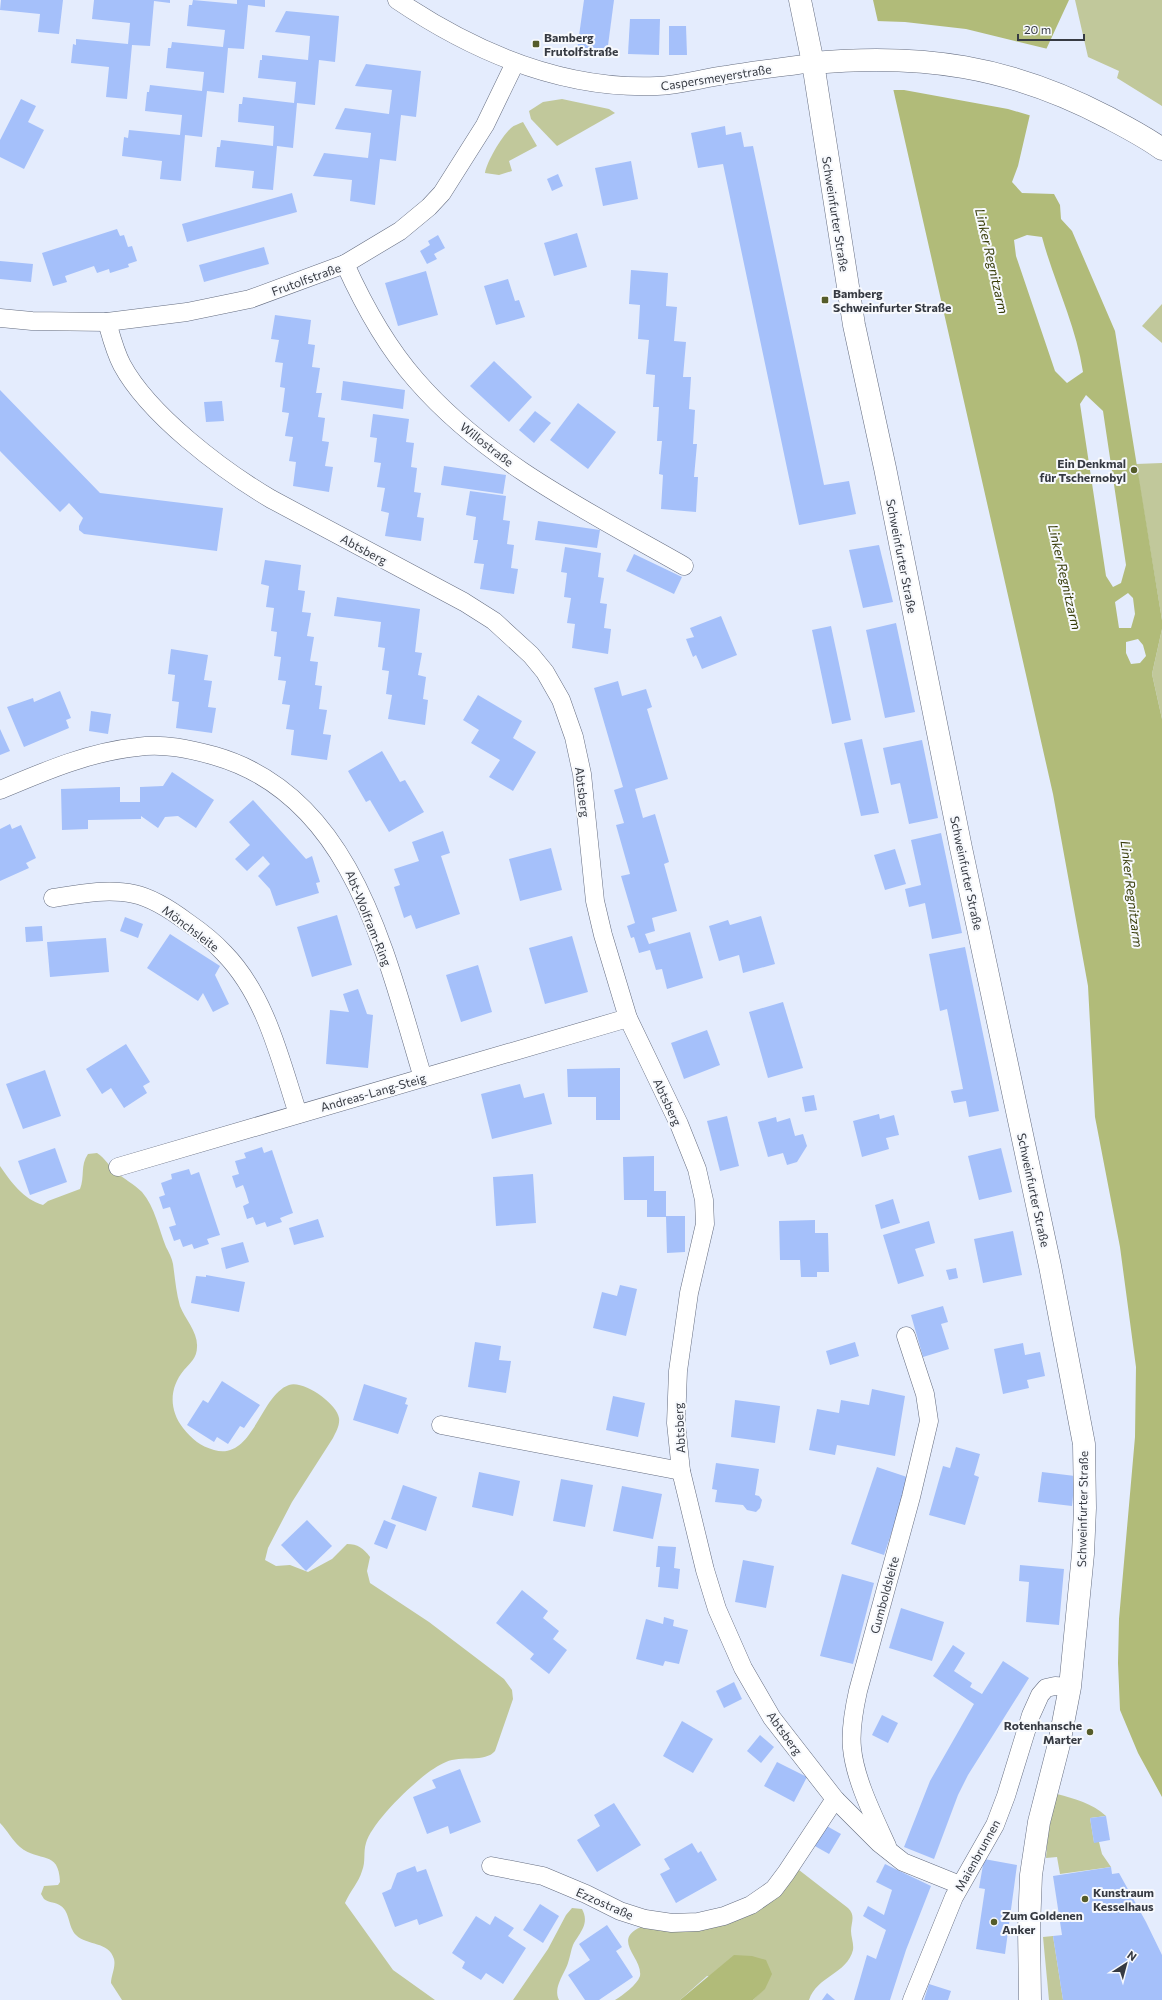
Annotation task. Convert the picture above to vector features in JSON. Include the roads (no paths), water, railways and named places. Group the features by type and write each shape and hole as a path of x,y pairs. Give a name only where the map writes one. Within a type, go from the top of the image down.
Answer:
{"street":[{"name":"Caspersmeyerstraße","path":"397,0 440,26 515,63 564,77 619,86 683,84 726,75 813,62"},
{"name":"Schweinfurter Straße","path":"800,0 813,62 854,325 885,468 961,848 1048,1258 1082,1429 1085,1469 1083,1554 1070,1687 1059,1744 1039,1822 1033,1862 1029,1928 1030,2000"},
{"path":"813,62 907,60 946,63 984,70 1020,80 1082,104 1132,130 1162,149"},
{"name":"Frutolfstraße","path":"0,318 32,321 107,322 187,312 250,299 345,264 400,231 429,207 442,193 485,125 515,63"},
{"name":"Willostraße","path":"345,264 368,314 391,348 416,380 446,411 477,438 510,463 573,502 684,566"},
{"name":"Abtsberg","path":"107,322 122,366 138,388 168,421 214,460 240,481 271,499 464,602 494,621 531,655 545,672 561,700 574,737 582,774 595,901 603,935 628,1018 679,1124 697,1169 704,1200 705,1224 689,1293 678,1371 676,1423 681,1471 705,1570 717,1609 743,1668 772,1718 835,1799 890,1852 903,1862 960,1885"},
{"name":"Abt-Wolfram-Ring","path":"0,790 54,767 110,751 158,746 198,751 235,762 270,780 301,804 327,835 354,878 391,972 423,1078"},
{"name":"Mönchsleite","path":"53,898 103,892 133,894 154,901 202,932 225,954 245,980 257,1001 270,1029 298,1114"},
{"name":"Andreas-Lang-Steig","path":"118,1167 628,1018"},
{"name":"Gumboldsleite","path":"890,1852 857,1773 852,1748 853,1713 913,1490 929,1421 925,1394 906,1336"},
{"name":"Abtsberg","path":"441,1425 681,1471"},
{"name":"Maienbrunnen","path":"912,2000 931,1949 960,1885 995,1825 1006,1796 1031,1715 1040,1695 1046,1688 1055,1686 1070,1687"},
{"name":"Ezzostraße","path":"491,1866 543,1876 586,1894 620,1911 645,1919 672,1923 698,1922 724,1916 751,1905 774,1889 835,1799"}],"water":[{"name":"Linker Regnitzarm","path":"873,0 1069,0 1044,54 1018,166 1012,182 1022,193 1054,194 1060,205 1061,219 1072,231 1115,331 1162,620 1162,629 1152,674 1162,719 1162,1797 1138,1753 1120,1710 1118,1663 1119,1619 1135,1437 1136,1367 1120,1247 1095,1117 1088,986 1053,794","holes":["1027,235 1042,237 1070,320 1080,355 1083,372 1067,383 1055,371 1016,256 1014,240","1086,395 1103,411 1126,565 1121,583 1113,587 1106,576 1080,404","1128,593 1133,598 1135,614 1131,628 1119,628 1115,602","1138,639 1143,645 1146,656 1140,663 1131,664 1126,653 1126,642"]},
{"path":"734,1955 752,1956 766,1960 772,1974 765,1989 753,2000 680,2000"}],"place":[{"name":"Bamberg Frutolfstraße","path":"536,44"},
{"name":"Bamberg Schweinfurter Straße","path":"825,300"},
{"name":"Ein Denkmal für Tschernobyl","path":"1134,470"},
{"name":"Rotenhansche Marter","path":"1090,1732"},
{"name":"Kunstraum Kesselhaus","path":"1085,1899"},
{"name":"Zum Goldenen Anker","path":"994,1922"}]}
